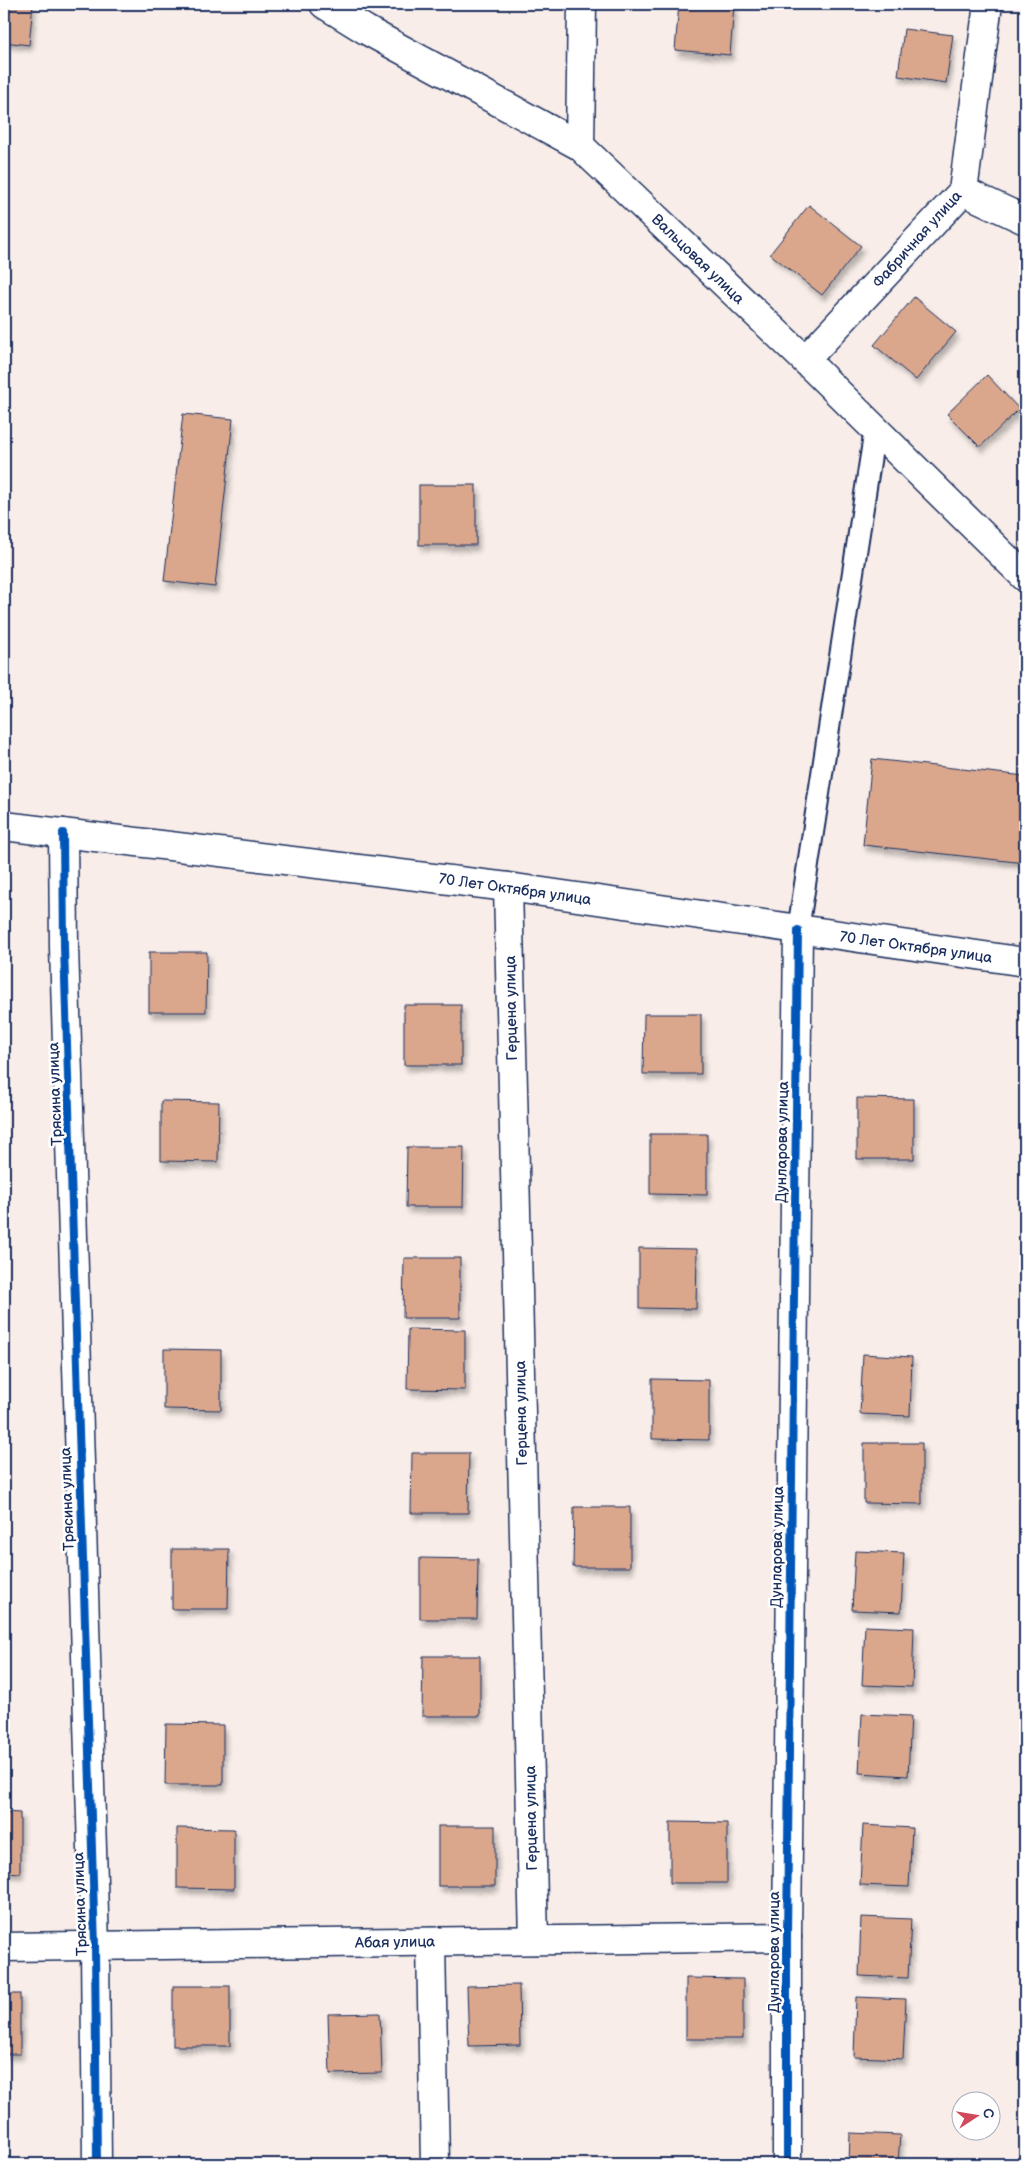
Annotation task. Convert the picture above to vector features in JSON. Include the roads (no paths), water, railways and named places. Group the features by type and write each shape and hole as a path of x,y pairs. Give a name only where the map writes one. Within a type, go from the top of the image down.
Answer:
{"street":[{"name":"Вальцовая улица","path":"324,4 366,30 580,146 805,360 1025,577"},
{"path":"580,146 582,4"},
{"name":"Фабричная улица","path":"805,360 963,191 988,4"},
{"path":"963,191 1025,220"},
{"name":"70 Лет Октября улица","path":"4,826 508,887 1025,962"},
{"name":"Трясина улица","path":"63,833 64,947 95,1946 96,2164"},
{"name":"Герцена улица","path":"508,887 534,1940"},
{"name":"Дунларова улица","path":"787,2164 787,1937 798,930"},
{"name":"Абая улица","path":"4,1947 787,1937"},
{"path":"431,1942 434,2164"}],"lane":[{"path":"798,930 875,429"}]}
